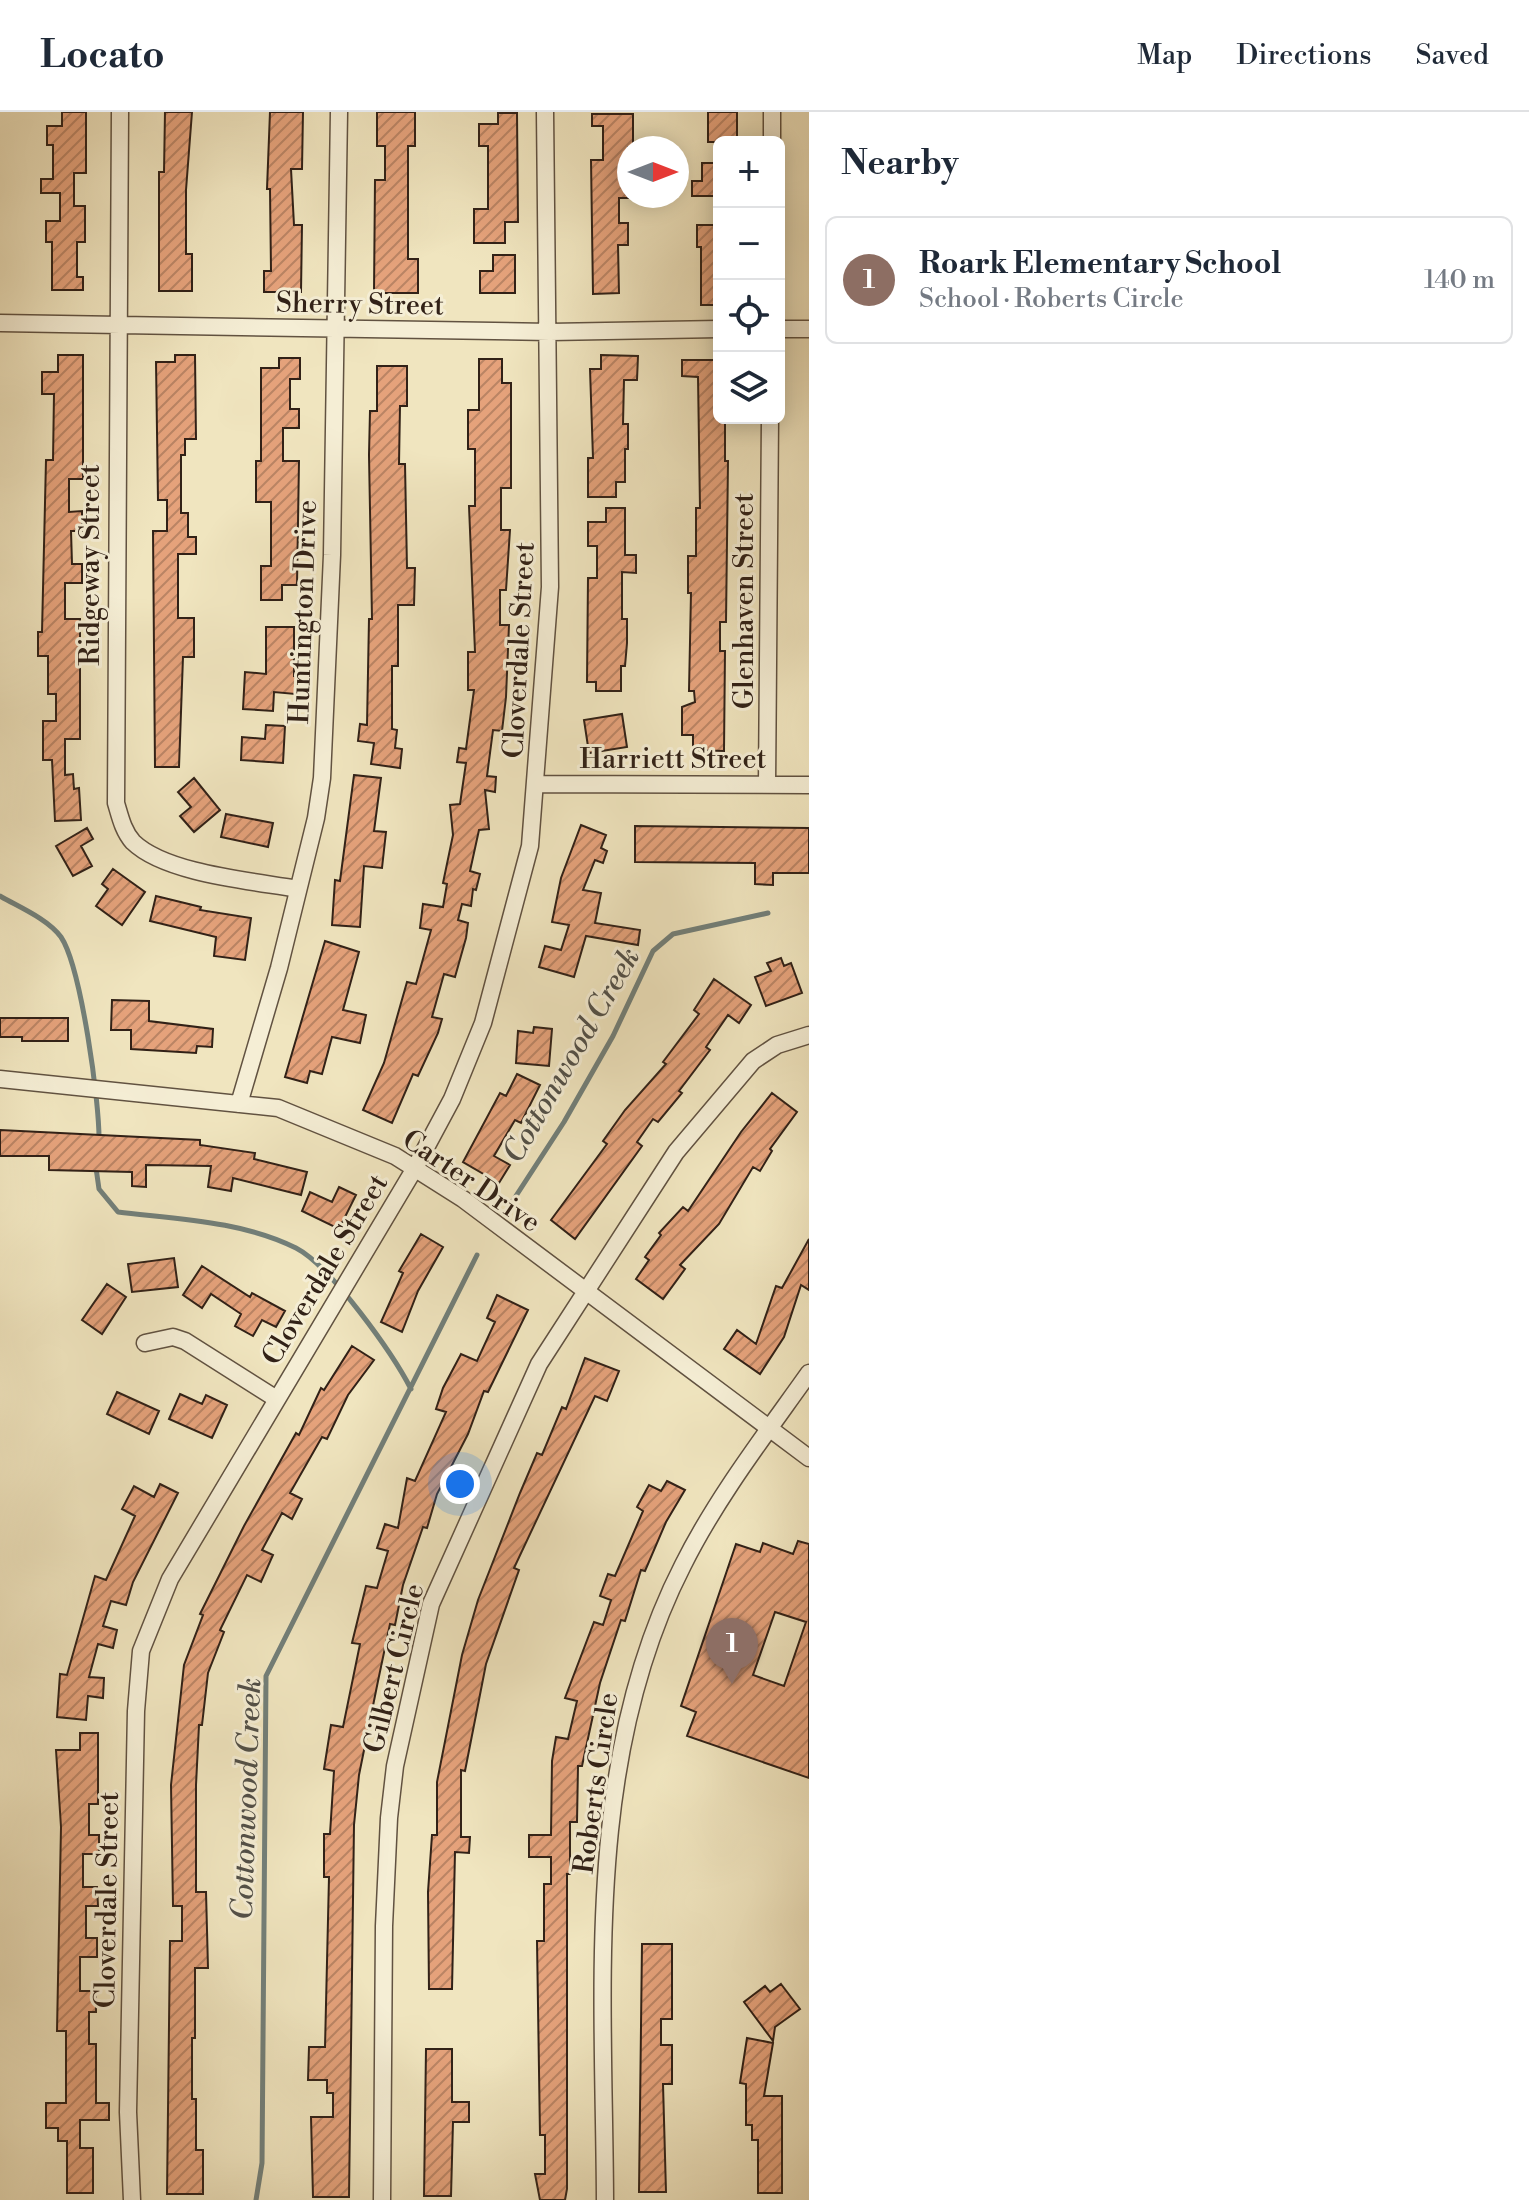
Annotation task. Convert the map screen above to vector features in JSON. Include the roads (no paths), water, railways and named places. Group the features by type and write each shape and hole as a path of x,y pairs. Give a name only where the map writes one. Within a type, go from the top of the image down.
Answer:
{"street":[{"name":"Ridgeway Street","path":"120,112 114,772 120,816 134,843 165,860 298,889"},
{"name":"Huntington Drive","path":"239,1104 298,889 316,818 322,778 332,555 339,112"},
{"name":"Cloverdale Street","path":"132,2200 128,2097 133,1791 141,1651 170,1579 275,1398 415,1168 452,1099 483,1023 530,846 550,587 550,332 545,112"},
{"path":"772,112 772,136"},
{"name":"Sherry Street","path":"0,323 550,332 713,329"},
{"path":"785,329 809,329"},
{"name":"Glenhaven Street","path":"767,785 770,424"},
{"name":"Harriett Street","path":"537,784 809,785"},
{"name":"Gilbert Circle","path":"382,2200 384,1926 395,1766 431,1604 539,1364 676,1152 753,1061 777,1045 809,1035"},
{"name":"Carter Drive","path":"0,1079 111,1088 278,1108 395,1156 478,1211 809,1458"},
{"path":"145,1343 173,1337 185,1341 275,1398"},
{"name":"Roberts Circle","path":"605,2200 604,1936 607,1846 632,1696 682,1566 712,1514 809,1373"}],"waterway":[{"path":"0,896 49,925 61,937 68,953 88,1036 99,1142"},
{"name":"Cottonwood Creek","path":"512,1202 564,1122 613,1036 653,951 673,934 768,913"},
{"path":"96,1168 99,1189 118,1212 232,1227 296,1248 343,1291 411,1389"},
{"name":"Cottonwood Creek","path":"256,2200 262,2163 266,1676 477,1255"}],"place":[{"name":"Roark Elementary School","path":"732,1684"}]}
